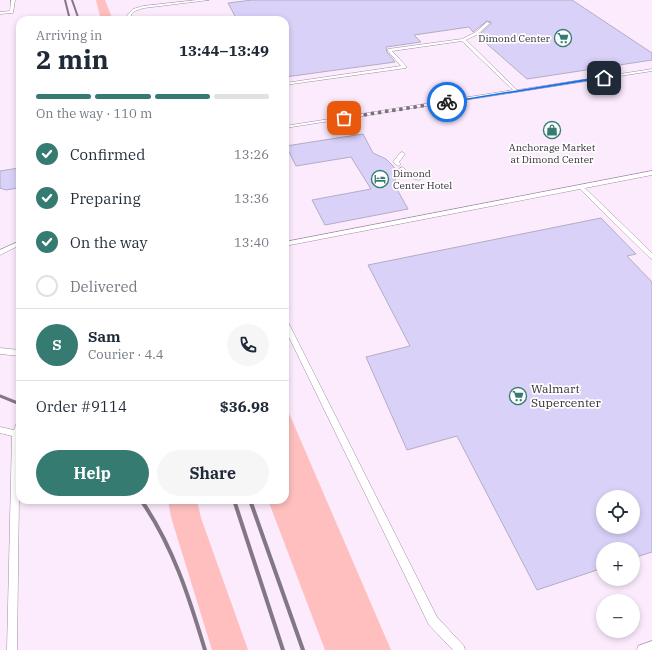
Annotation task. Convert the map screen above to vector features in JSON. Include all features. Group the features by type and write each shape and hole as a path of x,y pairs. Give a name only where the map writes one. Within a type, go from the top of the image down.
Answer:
{"lane":[{"path":"0,13 12,12 13,0"},
{"path":"129,16 134,10 141,8 207,0"},
{"path":"289,83 404,67 389,50 463,40 477,34 488,23"},
{"path":"463,40 516,91"},
{"path":"289,126 652,70"},
{"path":"402,154 396,162 406,175 419,178"},
{"path":"289,243 652,173"},
{"path":"581,187 652,257"},
{"path":"0,253 16,245"},
{"path":"289,330 433,621 460,650"},
{"path":"0,350 16,352"},
{"path":"0,430 16,434 12,650"},
{"path":"642,650 652,646"}],"shaded area":[{"path":"96,0 105,0 111,16 100,16"},
{"path":"289,413 391,650 325,650 270,504 289,504"},
{"path":"169,504 198,504 201,518 248,650 212,650 171,517"}],"building":[{"name":"Dimond Center","path":"252,0 572,0 652,53 652,60 527,79 478,36 491,24 491,22 487,21 473,32 469,27 414,35 421,42 386,47 387,52 395,62 289,76 289,16 235,16 228,3"},
{"name":"Dimond Center Hotel","path":"363,134 373,153 386,159 394,167 397,174 394,184 408,209 325,225 312,200 371,189 351,157 296,166 289,152 289,146"},
{"path":"16,168 16,188 6,190 0,188 0,171"},
{"name":"Walmart Supercenter","path":"601,218 636,254 627,256 652,282 652,552 640,556 640,542 596,542 596,570 537,590 457,436 407,450 366,357 410,346 368,265"}],"railway":[{"path":"65,0 69,16"},
{"path":"72,0 78,16"},
{"path":"0,396 16,402"},
{"path":"144,504 162,535 179,572 205,650"},
{"path":"235,504 283,650"},
{"path":"251,504 303,650"}],"way so far":[{"path":"344,118 447,102"}],"place":[{"name":"Dimond Center","path":"563,38"},
{"name":"Anchorage Market at Dimond Center","path":"552,130"},
{"name":"Dimond Center Hotel","path":"380,179"},
{"name":"Walmart Supercenter","path":"518,396"}],"route":[{"path":"447,102 604,78"}]}
